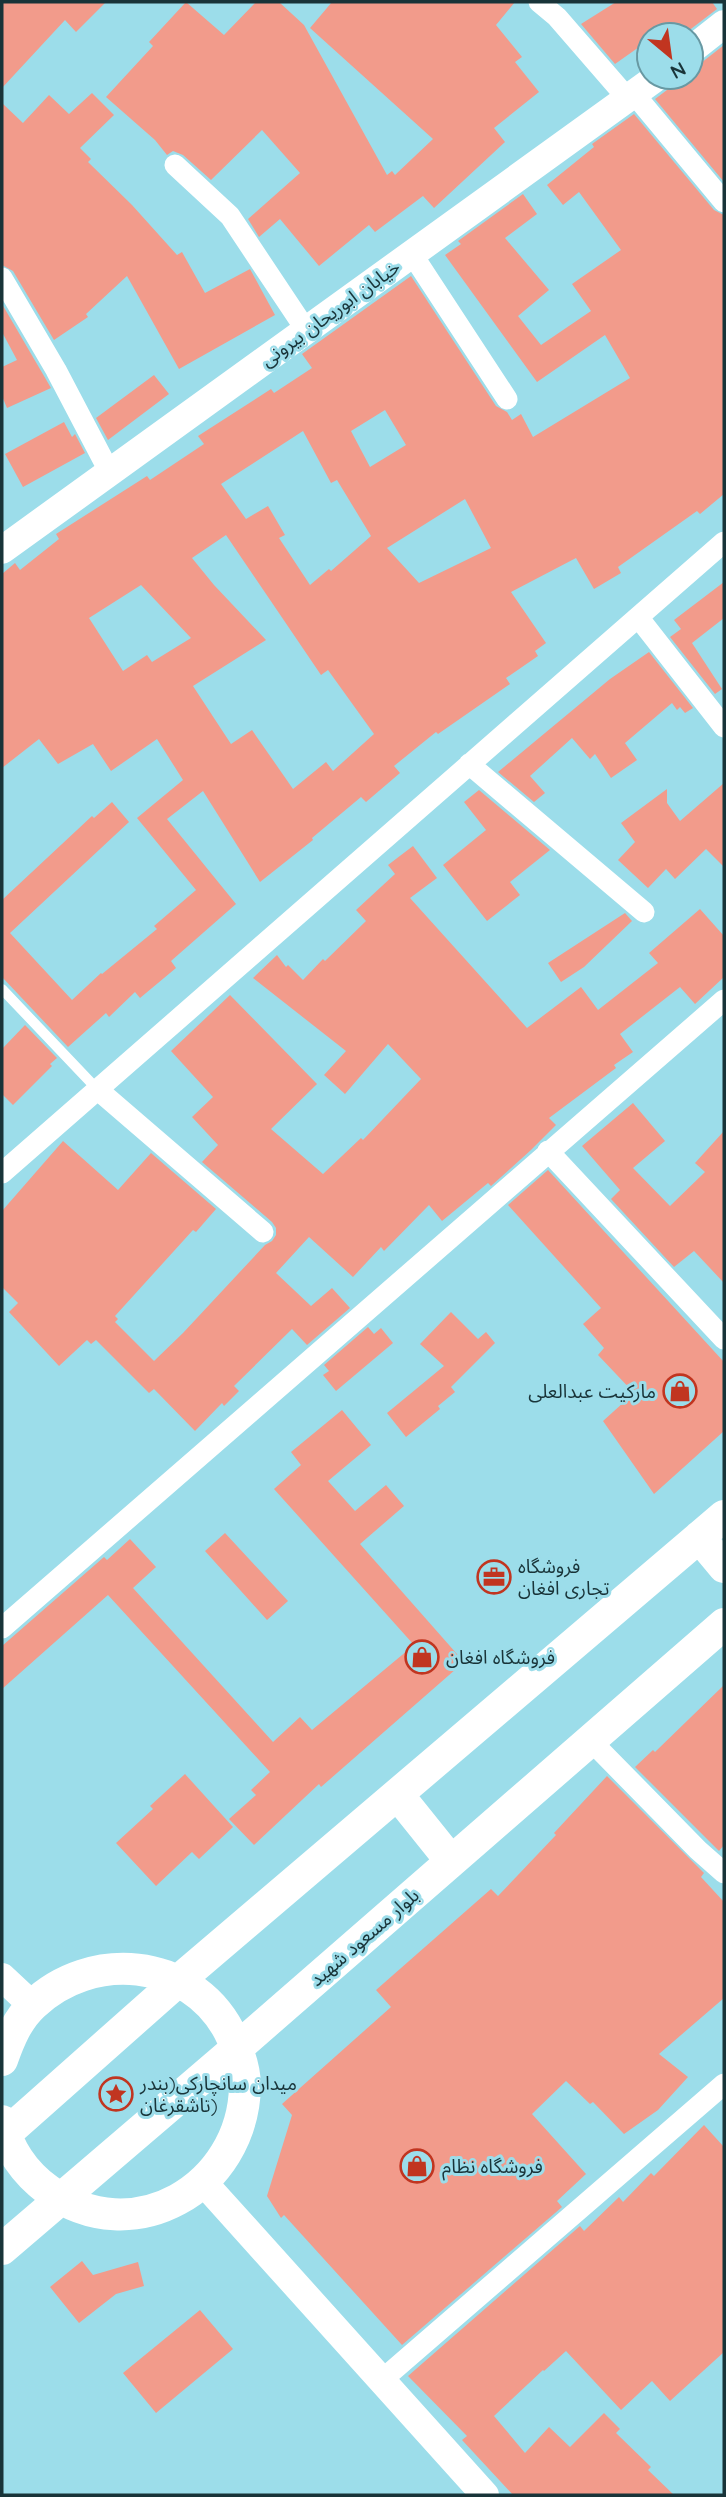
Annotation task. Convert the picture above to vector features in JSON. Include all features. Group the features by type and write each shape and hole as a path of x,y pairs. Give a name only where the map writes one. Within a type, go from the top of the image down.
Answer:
{"main road":[{"path":"2,2060 11,2033 32,2005 63,1982 101,1969 141,1969 178,1981 203,1998 223,2021 237,2048 245,2084 242,2120 227,2154 204,2183 171,2204 134,2214 96,2212 60,2199 36,2182 18,2160 3,2131 178,1981 398,1795 724,1516"},
{"path":"699,1537 724,1567"},
{"name":"بلوار مسعود شهید","path":"2,2249 724,1624"},
{"path":"398,1795 451,1861"}],"street":[{"path":"539,2 557,17 632,97 724,202"},
{"path":"705,39 724,24"},
{"name":"خیابان ابوریحان بیرونی","path":"2,550 640,91"},
{"path":"175,165 230,216 306,330"},
{"path":"412,254 507,399"},
{"path":"2,278 56,370 110,473"},
{"path":"2,1173 724,542"},
{"path":"638,617 724,727"},
{"path":"469,764 644,912"},
{"path":"2,1628 724,1000"},
{"path":"97,1089 263,1231"},
{"path":"548,1151 724,1339"},
{"path":"590,1740 724,1873"},
{"path":"2,1977 32,2005"},
{"path":"383,2379 724,2084"},
{"path":"204,2183 485,2495"}],"lane":[{"path":"2,989 97,1089"}],"building":[{"path":"2,2 106,2 76,32 65,20 2,88"},
{"path":"186,2 224,35 256,2 279,2 304,25 387,175 392,171 395,175 433,139 310,28 332,2 515,2 496,25 522,57 515,62 539,92 494,128 505,142 434,208 423,196 375,232 369,225 319,266 280,219 259,237 248,219 300,173 262,130 211,180 183,155 173,151 167,155 155,140 106,97 153,46 149,42"},
{"path":"616,2 712,2 717,9 701,21 635,21 635,50 615,64 581,24"},
{"path":"724,45 724,182 655,99 666,91 705,91 705,60"},
{"path":"92,93 114,115 80,148 91,159 88,162 177,255 182,252 205,293 250,269 275,315 179,369 127,276 86,314 88,317 54,340 13,271 2,265 2,103 23,123 49,95 69,114"},
{"path":"634,114 714,210 724,215 724,494 700,514 697,511 618,567 621,573 594,589 576,558 511,592 546,643 535,651 538,656 506,678 510,684 438,734 436,732 394,766 400,773 366,802 361,797 260,882 203,791 167,819 236,904 171,961 176,968 140,998 135,992 109,1017 106,1013 68,1047 2,977 2,900 92,816 94,818 112,802 129,822 10,933 72,1000 101,973 157,929 154,926 196,890 137,818 183,780 157,739 111,771 93,744 58,764 39,739 2,768 2,574 15,563 20,570 59,539 56,534 147,476 150,480 204,444 198,436 271,389 274,393 312,368 302,354 411,276 496,406 507,412 512,420 521,414 533,437 630,378 605,335 537,382 445,255 461,244 458,241 523,194 537,214 505,238 549,290 518,316 541,345 591,311 572,284 621,250 579,192 563,205 547,185 594,147 592,144","holes":["385,410 406,445 370,467 351,431","303,431 331,483 337,480 371,536 331,571 329,569 310,585 279,538 285,535 268,506 246,519 221,484","465,499 491,548 419,583 387,548","226,535 321,675 328,670 374,734 333,771 326,762 293,789 252,730 231,744 193,686 266,640 192,558","141,585 191,638 152,662 147,655 123,671 89,618"]},
{"path":"2,304 51,388 7,408 2,396 2,367 17,360 2,332"},
{"path":"154,375 169,394 108,440 96,418"},
{"path":"64,422 72,437 75,434 85,453 23,487 5,454"},
{"path":"724,582 724,618 692,643 722,689 715,694 670,637 681,629 674,620"},
{"path":"649,652 693,708 685,713 680,707 677,710 672,703 625,743 637,760 611,778 595,754 590,759 572,738 530,776 545,793 534,802 498,772 610,679"},
{"path":"724,783 724,867 706,849 675,879 666,869 648,888 618,860 635,842 621,823 667,789 667,803 680,821"},
{"path":"479,790 550,850 510,882 520,895 487,921 443,865 486,830 464,802"},
{"path":"413,846 437,878 410,898 527,1028 581,987 598,1010 658,963 649,953 700,909 724,936 724,977 695,1004 680,987 620,1034 633,1052 549,1118 556,1125 531,1150 491,1186 488,1183 442,1221 429,1205 384,1251 381,1247 353,1277 309,1237 276,1273 311,1306 332,1288 350,1308 307,1345 292,1329 234,1386 239,1391 224,1406 222,1403 195,1431 154,1389 149,1393 96,1340 91,1344 87,1340 59,1366 9,1312 18,1303 2,1287 2,1211 63,1141 118,1190 151,1153 216,1209 196,1232 193,1230 115,1316 118,1319 115,1322 154,1361 276,1235 272,1222 202,1162 218,1145 192,1117 213,1097 171,1051 230,995 317,1084 271,1129 323,1174 361,1138 363,1140 421,1079 388,1044 345,1094 324,1075 346,1051 253,978 277,955 286,967 288,965 303,980 366,921 356,910 395,874 388,865"},
{"path":"625,913 632,921 584,967 561,982 548,963"},
{"path":"25,1025 57,1058 13,1105 2,1094 2,1049"},
{"path":"633,1103 665,1141 633,1168 670,1206 705,1172 695,1163 724,1131 724,1283 694,1251 674,1267 611,1199 620,1190 582,1146"},
{"path":"548,1170 724,1362 724,1431 654,1494 603,1421 634,1393 598,1355 604,1348 583,1324 601,1308 508,1205"},
{"path":"451,1312 478,1339 486,1332 495,1343 451,1387 455,1392 438,1406 440,1409 406,1437 387,1413 444,1366 420,1344"},
{"path":"368,1327 374,1334 381,1328 393,1343 336,1391 323,1375 329,1371 324,1365"},
{"path":"342,1410 371,1445 328,1481 355,1511 386,1485 404,1506 360,1544 464,1662 321,1787 319,1784 254,1845 229,1819 256,1795 251,1790 270,1772 108,1595 2,1689 2,1646 104,1557 107,1560 130,1539 156,1567 133,1588 273,1742 300,1717 312,1730 414,1645 274,1489 301,1465 291,1452"},
{"path":"225,1533 288,1601 267,1620 205,1551"},
{"path":"724,1685 724,1845 719,1851 635,1767 653,1750 655,1752"},
{"path":"185,1774 233,1827 199,1859 192,1852 156,1886 116,1843 153,1809 150,1806"},
{"path":"607,1776 704,1873 701,1877 724,1902 724,1998 659,2054 688,2077 658,2110 624,2134 593,2102 590,2104 566,2081 532,2114 586,2174 557,2201 562,2207 402,2345 284,2215 281,2218 267,2196 292,2115 282,2104 391,2007 376,1990 491,1889 498,1896"},
{"path":"704,2125 724,2147 724,2352 670,2401 652,2381 621,2410 566,2351 494,2416 525,2453 549,2427 570,2447 604,2413 620,2429 616,2433 651,2467 648,2470 674,2495 513,2495 462,2440 467,2436 408,2376 580,2226 584,2231 619,2197 623,2202 651,2173 654,2176"},
{"path":"82,2261 93,2275 138,2262 144,2286 116,2294 79,2323 50,2287"},
{"path":"200,2310 233,2349 156,2413 123,2373"}],"place":[{"name":"مارکیت عبدالعلی","path":"680,1391"},
{"name":"فروشگاه تجاری افغان","path":"494,1577"},
{"name":"فروشگاه افغان","path":"422,1657"},
{"name":"میدان سانچارکی(بندر تاشقرغان)","path":"116,2094"},
{"name":"فروشگاه نظام","path":"417,2166"}]}
